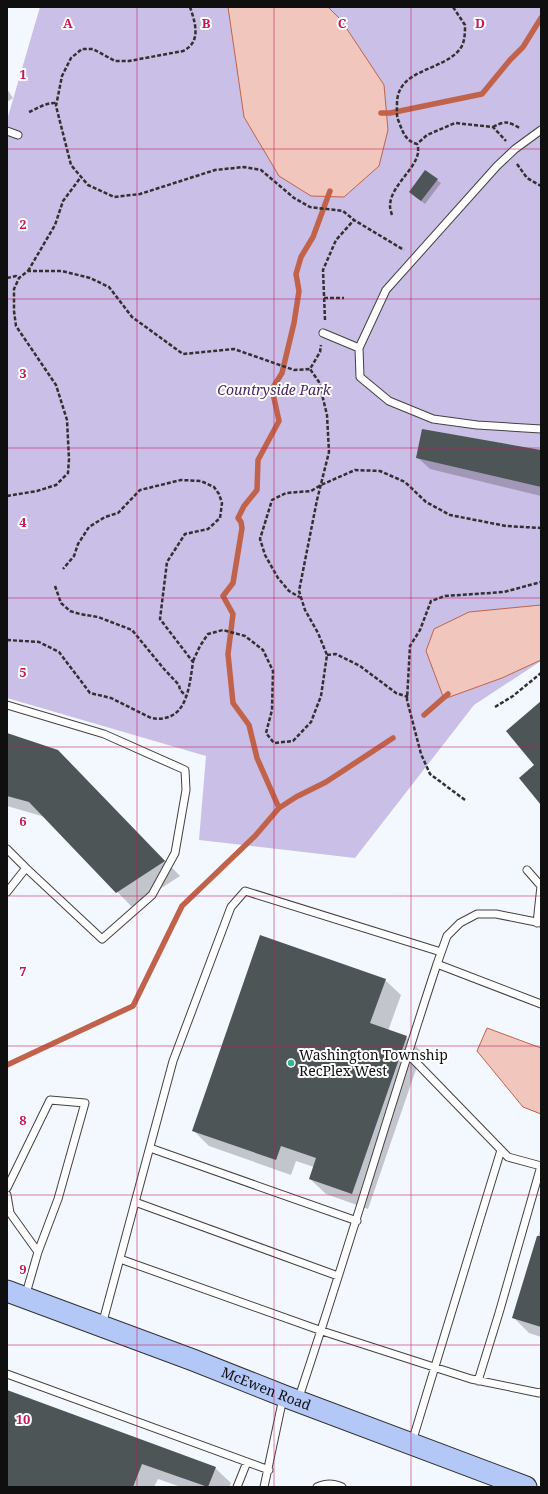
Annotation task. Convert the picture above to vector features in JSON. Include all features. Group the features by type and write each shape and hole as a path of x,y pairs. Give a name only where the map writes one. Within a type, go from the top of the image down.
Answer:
{"street":[{"name":"McEwen Road","path":"16,1294 526,1487"}],"lane":[{"path":"541,130 515,149 497,166 386,290 359,348 360,377 389,401 433,419 477,425 541,428"},
{"path":"7,131 18,135"},
{"path":"323,333 359,348"},
{"path":"7,705 104,734 185,770 186,790 175,853 152,895 102,939 7,849"},
{"path":"7,892 26,868"},
{"path":"264,1487 291,1398 322,1331 338,1276 357,1221 407,1053 447,936 460,922 478,914 496,914 539,923 541,886 527,870"},
{"path":"102,1326 176,1053 231,907 245,891 441,952"},
{"path":"437,964 541,1004"},
{"path":"407,1053 508,1157 541,1166 478,1381"},
{"path":"7,1188 50,1100 85,1103 58,1199 38,1252 16,1294"},
{"path":"150,1148 357,1221"},
{"path":"411,1444 501,1150"},
{"path":"7,1195 10,1213 38,1252"},
{"path":"135,1202 338,1276"},
{"path":"120,1259 322,1331 435,1368 478,1381 539,1393 541,1392"},
{"path":"7,1374 269,1470"},
{"path":"237,1487 247,1462"},
{"path":"317,1487 331,1483 342,1487"}],"path":[{"path":"190,7 195,25 195,39 190,48 183,51 129,61 115,61 93,49 82,49 71,58 62,76 56,106 70,165 88,185 114,197 140,194 215,170 244,167 261,170 294,198 310,207 343,211 354,220 417,257"},
{"path":"418,144 410,142 402,133 396,117 397,98 405,80 453,56 461,48 466,25 453,7"},
{"path":"29,112 50,102 57,103"},
{"path":"418,144 427,134 455,123 493,127 515,149 515,162 527,178 541,186"},
{"path":"392,215 390,205 394,190 418,158 420,150 418,144"},
{"path":"7,496 37,491 56,485 68,473 69,460 66,420 56,385 16,326 14,289 19,278 28,271 55,225 63,200 81,177"},
{"path":"310,369 320,352 325,318 323,270 336,240 354,220"},
{"path":"28,271 62,271 90,278 109,287 132,317 183,354 234,349 294,370 310,369"},
{"path":"7,278 16,276 19,278"},
{"path":"324,298 344,298"},
{"path":"7,640 39,642 59,652 90,693 111,698 151,718 158,719 172,716 182,707 190,686 193,662 200,646 208,634 223,630 245,636 263,650 273,671 272,710 266,733 274,743 293,741 311,722 321,696 327,655 318,633 305,610 299,591 329,452 327,415 319,382 310,369"},
{"path":"301,598 289,591 278,578 265,554 260,539 272,500 286,493 311,491 355,470 380,471 405,482 426,502 450,515 506,526 541,528"},
{"path":"62,570 74,556 78,544 89,527 105,517 118,513 140,490 181,480 201,481 214,487 219,494 222,503 220,518 208,530 185,534 167,562 160,619 193,662"},
{"path":"465,800 430,774 421,754 408,697 410,646 420,630 431,601 445,596 504,592 541,582"},
{"path":"55,586 61,603 70,611 98,616 132,630 179,685 180,690 186,697"},
{"path":"327,655 336,654 360,666 396,693 408,697"},
{"path":"495,707 513,696 541,672"}],"green space":[{"name":"Countryside Park","path":"40,7 541,7 541,661 474,705 355,858 199,840 206,756 7,698 7,120"}],"shaded area":[{"path":"228,7 328,7 341,20 384,85 388,130 379,166 344,197 311,196 279,176 244,117"},
{"path":"541,605 541,660 502,678 444,699 426,651 434,629 469,612"},
{"path":"487,1028 541,1048 541,1114 523,1107 477,1051"}],"building":[{"path":"425,170 438,179 421,201 409,192"},
{"path":"422,429 541,450 541,487 416,458"},
{"path":"541,701 541,805 519,778 534,765 506,731"},
{"path":"7,733 58,750 165,861 116,893 29,802 7,796"},
{"path":"260,935 386,979 370,1023 407,1036 352,1194 309,1179 316,1158 281,1146 276,1160 192,1131"},
{"path":"537,1236 541,1236 541,1327 512,1318"},
{"path":"7,1390 216,1467 208,1487 142,1464 133,1487 7,1487"}],"waterway":[{"path":"381,113 390,113 482,94 510,60 523,47 541,18"},
{"path":"279,808 257,758 249,725 233,703 228,654 233,614 223,596 233,583 242,528 241,522 238,518 244,506 257,490 258,460 279,421 272,389 282,373 294,323 299,291 296,274 301,257 313,237 330,191"},
{"path":"424,715 448,694"},
{"path":"7,1065 133,1006 182,906 255,836 279,808 296,797 326,782 393,738"}],"place":[{"name":"Washington Township RecPlex West","path":"291,1063"}]}
